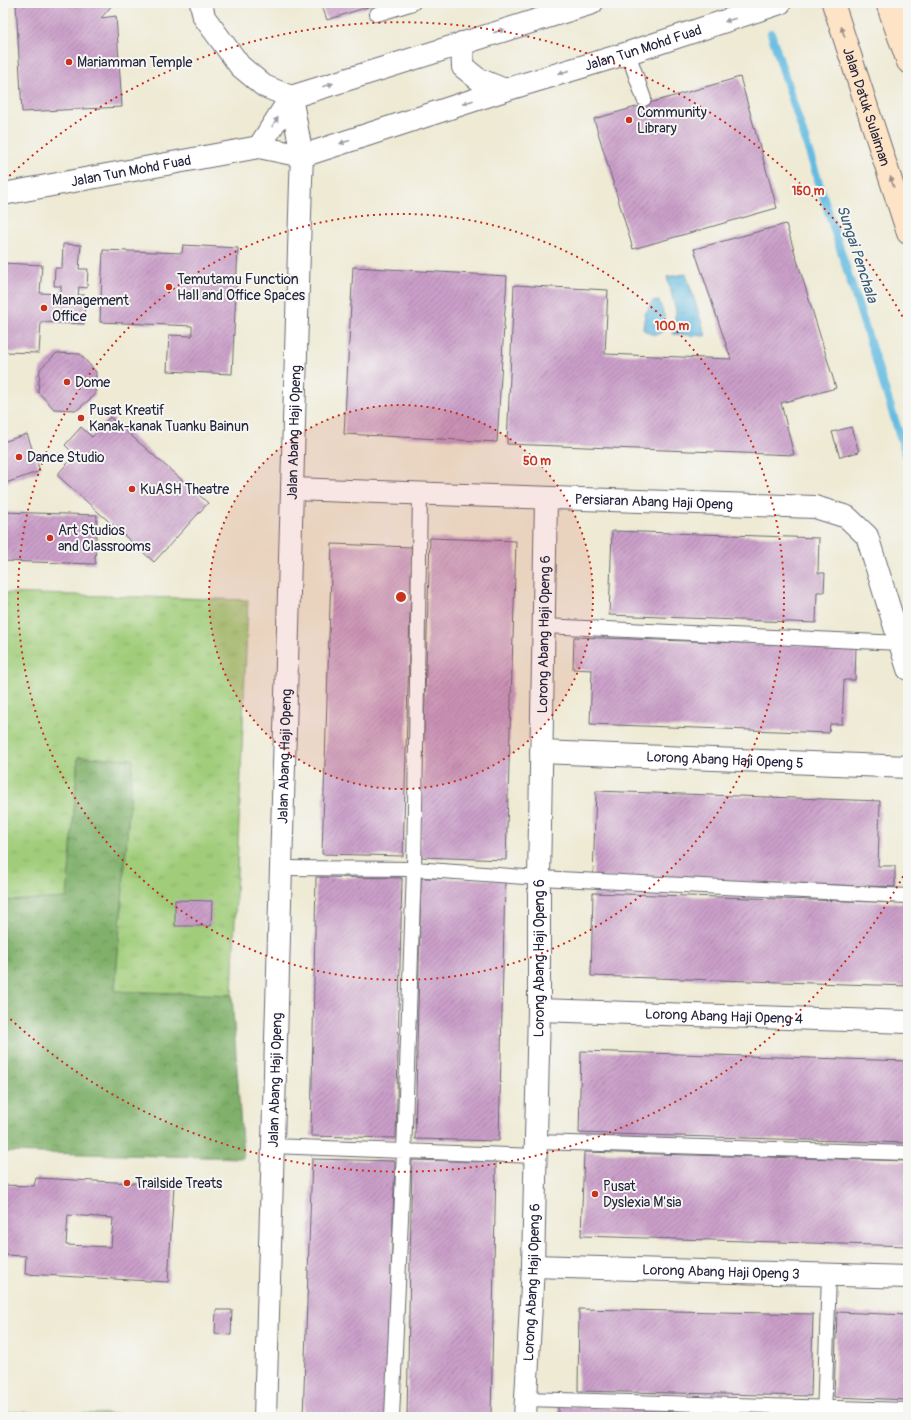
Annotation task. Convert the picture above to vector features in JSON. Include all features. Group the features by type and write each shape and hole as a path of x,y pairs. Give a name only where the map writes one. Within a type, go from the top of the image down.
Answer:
{"main road":[{"name":"Jalan Datuk Sulaiman","path":"834,3 908,233"},
{"path":"887,3 906,56"},
{"path":"906,3 906,56"}],"street":[{"path":"202,3 204,17 240,66 264,86 291,97 592,3"},
{"name":"Jalan Tun Mohd Fuad","path":"3,194 259,147 302,156 506,90 628,53 780,3"},
{"path":"462,43 463,67 478,79 506,90"},
{"path":"259,147 291,97"},
{"name":"Jalan Abang Haji Openg","path":"264,1417 302,156 291,97"},
{"name":"Persiaran Abang Haji Openg","path":"292,489 546,499 815,507 847,517 867,536 908,669"},
{"name":"Lorong Abang Haji Openg 6","path":"525,1408 534,1266 546,499"},
{"name":"Lorong Abang Haji Openg 5","path":"541,752 908,767"},
{"name":"Lorong Abang Haji Openg 4","path":"539,1010 908,1022"},
{"name":"Lorong Abang Haji Openg 3","path":"534,1266 908,1277"}],"lane":[{"path":"377,14 413,3"},
{"path":"628,53 644,99"},
{"path":"392,1417 404,1152 414,869 420,494"},
{"path":"544,626 900,644"},
{"path":"281,868 414,869 539,878 908,896"},
{"path":"272,1146 404,1152 536,1149 908,1153"},
{"path":"824,1412 830,1275"},
{"path":"525,1408 824,1412 908,1410"}],"green space":[{"path":"3,593 248,600 232,995 115,991 133,759 78,757 68,899 3,901"},
{"path":"78,757 133,759 115,991 232,995 243,1158 3,1152 3,901 67,898"},
{"path":"3,1412 227,1416 3,1417"}],"water":[{"path":"686,274 706,336 673,334 676,310 667,277"},
{"path":"653,301 659,301 666,321 666,330 654,334 643,329 645,314"}],"building":[{"name":"Mariamman Temple","path":"16,3 114,3 101,18 116,16 122,107 22,112"},
{"path":"321,3 380,3 327,20"},
{"path":"740,77 777,208 633,249 594,119"},
{"path":"786,224 836,388 781,403 794,455 507,444 514,285 608,290 605,354 731,359 694,249"},
{"name":"Management Office","path":"63,244 81,245 79,269 88,269 87,288 79,287 78,295 85,295 84,324 41,322 39,353 3,352 3,263 42,265 40,293 61,294 61,286 54,286 55,268 62,268"},
{"name":"Temutamu Function Hall and Office Spaces","path":"183,245 238,248 232,374 167,371 169,335 192,336 192,326 100,322 103,250 182,253"},
{"path":"353,267 507,276 497,442 344,434"},
{"name":"Dome","path":"57,353 80,354 96,372 95,395 77,410 54,409 38,392 40,369"},
{"name":"KuASH Theatre","path":"110,417 208,503 154,562 57,475 75,455 65,445 81,427 92,437"},
{"path":"851,427 859,452 840,457 832,432"},
{"name":"Dance Studio","path":"27,434 40,471 3,484 3,442"},
{"name":"Art Studios and Classrooms","path":"3,512 97,515 95,564 3,561"},
{"path":"612,531 819,538 818,573 825,573 824,592 817,592 816,623 609,615"},
{"path":"430,538 516,541 506,860 420,857"},
{"path":"332,544 412,547 403,856 322,854"},
{"path":"574,637 856,647 855,680 844,680 842,724 830,724 829,733 590,724 592,670 573,669"},
{"path":"596,791 880,801 878,866 895,866 895,887 593,877"},
{"path":"316,877 402,878 396,1138 311,1136"},
{"path":"421,878 505,880 499,1141 415,1139"},
{"path":"593,893 908,903 908,986 591,976"},
{"path":"175,900 212,901 211,926 175,926"},
{"path":"581,1051 908,1061 908,1143 579,1133"},
{"path":"584,1152 908,1161 908,1246 581,1236"},
{"path":"312,1159 395,1161 386,1417 303,1417"},
{"path":"412,1160 496,1162 491,1417 407,1417"},
{"path":"36,1178 174,1185 168,1282 25,1274 26,1256 3,1255 3,1185 34,1186","holes":["68,1215 113,1218 111,1247 66,1245"]},
{"path":"579,1309 813,1314 811,1396 578,1391"},
{"path":"216,1310 232,1310 231,1335 215,1334"},
{"path":"837,1312 908,1315 908,1400 834,1397"},
{"path":"558,1406 770,1416 770,1417 558,1417"}],"waterway":[{"name":"Sungai Penchala","path":"771,33 908,461"}],"place":[{"name":"Mariamman Temple","path":"69,62"},
{"name":"Community Library","path":"629,120"},
{"name":"Temutamu Function Hall and Office Spaces","path":"169,287"},
{"name":"Management Office","path":"44,308"},
{"name":"Dome","path":"67,382"},
{"name":"Pusat Kreatif Kanak-kanak Tuanku Bainun","path":"81,418"},
{"name":"Dance Studio","path":"19,457"},
{"name":"KuASH Theatre","path":"132,489"},
{"name":"Art Studios and Classrooms","path":"50,538"},
{"name":"Trailside Treats","path":"127,1183"},
{"name":"Pusat Dyslexia M'sia","path":"595,1194"}]}
